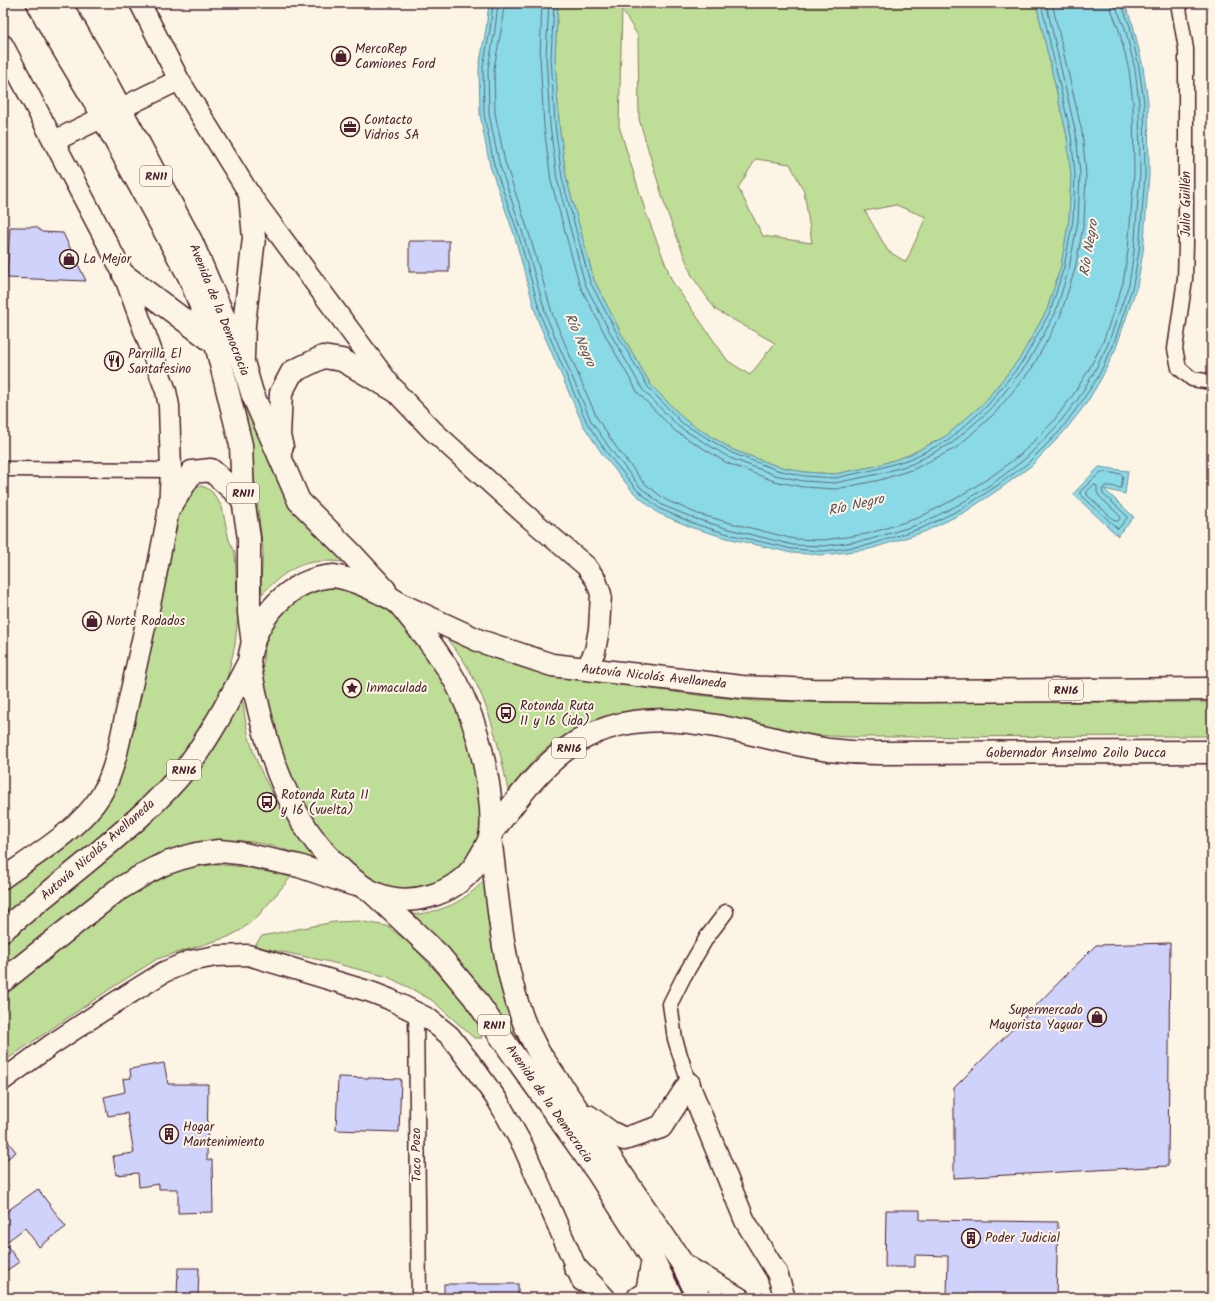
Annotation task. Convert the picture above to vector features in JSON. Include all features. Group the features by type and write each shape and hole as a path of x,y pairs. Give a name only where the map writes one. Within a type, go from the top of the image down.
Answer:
{"highway":[{"name":"Avenida de la Democracia","path":"38,3 52,30 98,107 111,113 192,243 243,362 252,393 299,501 398,602"},
{"name":"Avenida de la Democracia","path":"60,3 106,82 111,113 189,276 216,344 240,446 243,499 249,538 249,613 251,653"},
{"path":"243,362 244,324 254,238 250,195"},
{"path":"124,275 216,344"},
{"path":"288,475 279,436 281,393 292,372 323,358 342,360 394,390"},
{"path":"169,509 192,472 211,470 243,499"},
{"name":"RN11","path":"334,576 348,578 398,602 450,670 467,706 481,746 487,779 490,812 490,835 482,854 473,868 451,888 440,893 414,899 387,897 370,890 344,872 330,858 307,829 288,795 274,763 261,720 251,653 258,628 276,605 295,589 312,580 334,576"},
{"name":"Autovía Nicolás Avellaneda","path":"398,602 459,632 508,651 552,665 742,687 813,690 920,691 1212,689"},
{"name":"Autovía Nicolás Avellaneda","path":"3,930 119,836 173,783 210,736 251,653"},
{"name":"Gobernador Anselmo Zoilo Ducca","path":"490,835 528,784 566,750 585,737 599,731 634,722 652,720 709,724 811,746 849,752 1212,752"},
{"name":"Avenida de la Democracia","path":"490,835 503,936 515,997 522,1018 539,1053 682,1263 699,1298"},
{"path":"3,981 116,891 164,864 198,854 219,851 253,856 299,866 370,890"},
{"name":"Avenida de la Democracia","path":"370,890 439,955 474,997 598,1173 653,1259 672,1298"},
{"path":"577,1108 610,1132 624,1139 661,1126 689,1084"},
{"path":"638,1298 647,1292 653,1259"},
{"path":"575,1266 604,1298"}],"street":[{"path":"140,3 179,80 250,195 394,390 434,431 527,516 586,566 596,580 601,594 599,629 595,651 586,669"},
{"name":"Julio Guillén","path":"1178,3 1186,50 1186,244 1185,279 1175,349 1179,368 1192,379 1212,382"},
{"path":"3,45 124,275 166,391 169,406 172,470 169,509 154,586 120,740 114,764 107,782 100,796 80,820 52,843 3,878"},
{"path":"54,141 179,80"},
{"path":"3,469 172,470"},
{"path":"726,912 707,937 670,1004 675,1039 689,1084 745,1221 777,1273 785,1298"},
{"path":"3,1080 51,1045 164,972 190,961 207,957 248,955 371,992 389,999 429,1019 450,1036 498,1101 523,1146 590,1298"},
{"name":"Taco Pozo","path":"416,1012 418,1298"},
{"name":"Avenida de la Democracia","path":"682,1263 740,1298"}],"green space":[{"path":"558,3 1036,3 1067,136 1071,175 1069,219 1061,266 1047,310 1020,358 984,403 946,436 909,455 876,466 835,474 804,472 777,466 733,450 685,420 651,385 622,335 594,280 566,177 559,124 555,56","holes":["622,10 638,36 639,119 667,212 692,276 716,310 775,343 750,375 728,361 672,281 646,213 619,126","756,159 790,164 804,191 812,243 763,236 738,188","896,205 926,217 906,262 888,251 865,211"]},
{"path":"234,371 249,406 344,562 318,562 298,566 281,577 262,594 261,582 263,551 249,436"},
{"path":"195,486 207,488 213,493 222,507 229,540 235,552 238,614 235,645 227,678 217,706 204,732 125,823 3,918 3,887 96,815 168,548 177,522 178,504"},
{"path":"316,589 342,589 378,602 405,626 439,669 470,736 483,823 477,849 447,881 401,891 377,882 366,875 349,862 323,834 301,800 281,758 262,679 264,650 269,633 276,620 295,600"},
{"path":"443,634 505,662 536,672 697,695 755,701 1212,702 1212,736 850,737 813,735 738,722 584,727 568,735 541,753 528,766 508,791 501,756 486,706 479,689 462,658"},
{"path":"242,696 249,738 263,776 279,805 319,859 317,863 295,853 273,846 227,840 182,846 159,853 138,864 124,874 3,972 3,945 64,894"},
{"path":"211,865 261,870 291,877 257,917 241,930 228,937 157,959 3,1062 3,991 106,910 138,889 172,874 191,868"},
{"path":"488,876 545,1078 501,1022 405,915 430,912 451,905 471,893"},
{"path":"359,921 387,926 408,942 456,992 479,1023 482,1038 474,1038 433,1001 388,977 330,962 254,946 262,936 334,922"}],"water":[{"name":"Río Negro","path":"489,3 558,3 555,56 559,124 566,177 594,280 622,335 651,385 685,420 733,450 777,466 804,472 835,474 876,466 909,455 946,436 984,403 1020,358 1047,310 1061,266 1069,219 1071,175 1067,136 1036,3 1124,3 1133,25 1143,67 1148,102 1149,175 1143,252 1137,286 1116,348 1101,379 1086,404 1063,433 1031,466 1001,488 965,512 924,532 870,549 824,555 792,553 727,538 693,528 658,513 634,493 603,455 583,425 538,321 514,234 490,166 480,115 479,67"},
{"path":"1099,467 1128,471 1125,494 1104,489 1134,517 1118,536 1073,494"}],"building":[{"path":"10,227 36,227 42,232 63,233 86,281 7,278"},
{"path":"409,241 449,241 449,272 409,272"},
{"name":"Supermercado Mayorista Yaguar","path":"1170,943 1168,1166 954,1178 954,1088 1096,945"},
{"name":"Hogar Mantenimiento","path":"164,1063 168,1084 208,1084 207,1160 212,1160 213,1212 178,1213 178,1189 159,1189 159,1184 139,1187 138,1173 116,1175 113,1156 134,1153 127,1113 108,1116 104,1097 125,1092 123,1079 131,1078 130,1069"},
{"path":"338,1077 401,1079 399,1132 336,1130"},
{"path":"3,1135 16,1152 3,1162"},
{"path":"38,1189 66,1227 39,1247 25,1228 5,1243 19,1262 3,1273 3,1214"},
{"name":"Poder Judicial","path":"886,1210 920,1210 920,1220 1058,1222 1056,1298 947,1298 948,1256 915,1255 915,1267 885,1267"},
{"path":"178,1268 199,1268 198,1298 177,1298"},
{"path":"444,1284 518,1284 518,1298 444,1298"}],"place":[{"name":"MercoRep Camiones Ford","path":"341,56"},
{"name":"Contacto Vidrios SA","path":"350,127"},
{"name":"La Mejor","path":"69,259"},
{"name":"Parrilla El Santafesino","path":"114,361"},
{"name":"Norte Rodados","path":"92,621"},
{"name":"Inmaculada","path":"352,688"},
{"name":"Rotonda Ruta 11 y 16 (ida)","path":"506,713"},
{"name":"Rotonda Ruta 11 y 16 (vuelta)","path":"267,802"},
{"name":"Supermercado Mayorista Yaguar","path":"1097,1017"},
{"name":"Hogar Mantenimiento","path":"169,1134"},
{"name":"Poder Judicial","path":"971,1238"}]}
